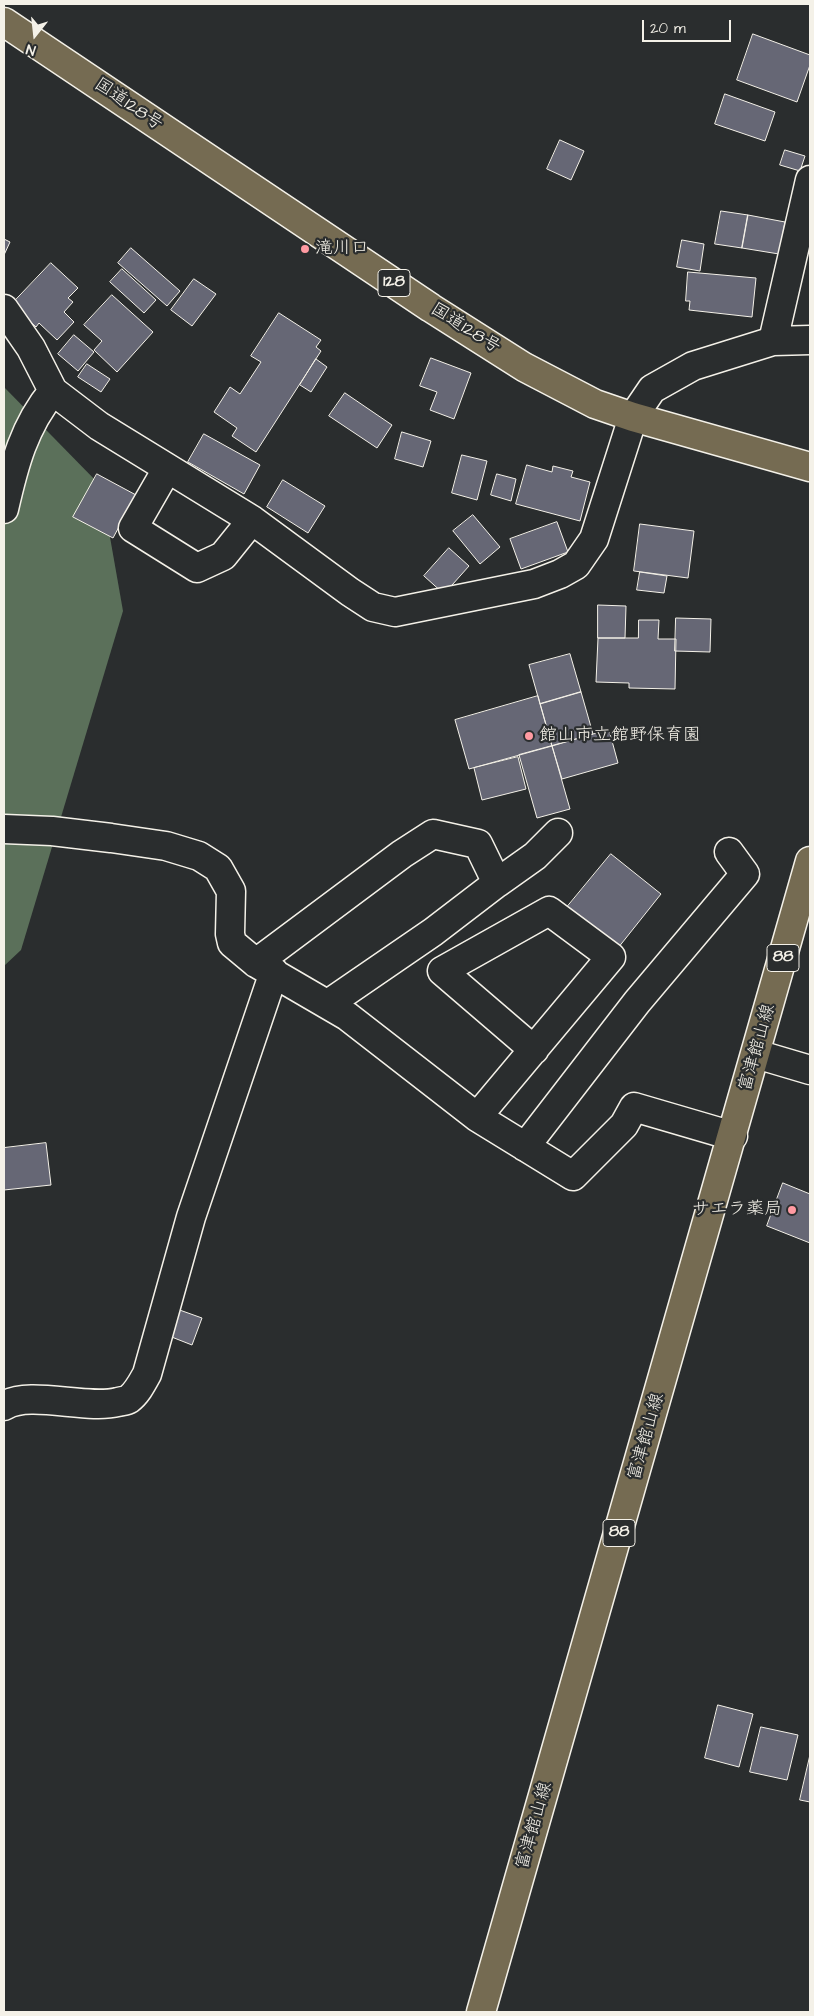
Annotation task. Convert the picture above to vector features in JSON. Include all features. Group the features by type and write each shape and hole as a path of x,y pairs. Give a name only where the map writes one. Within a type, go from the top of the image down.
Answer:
{"main road":[{"name":"国道128号","path":"4,22 431,308 524,367 595,404 633,417 810,467"},
{"name":"富津館山線","path":"481,2012 733,1136 810,861"}],"street":[{"path":"773,341 810,180"},
{"path":"4,309 31,348 53,391 99,426 166,469 252,520 350,592 373,606 395,612 534,584 560,574 576,565 594,539 633,417 652,389 693,366 773,341 810,340"},
{"path":"4,509 16,459 40,406 53,391"},
{"path":"166,469 133,528 197,568 222,556 252,520"},
{"path":"4,830 52,831 111,838 166,846 199,856 218,868 231,891 230,934 232,943 265,968 328,1004 477,1117 573,1176 624,1125 634,1107 733,1136"},
{"path":"328,1004 434,932 535,856 558,832"},
{"path":"4,1406 8,1403 28,1400 110,1404 128,1400 139,1388 147,1374 191,1217 265,968 402,854 433,834 478,844 497,883"},
{"path":"525,1147 637,1002 745,874 728,852"},
{"path":"477,1117 534,1050 611,958 548,911 442,971 534,1050"},
{"path":"756,1054 810,1070"}],"green space":[{"path":"4,387 101,486 123,611 21,950 4,966"}],"building":[{"path":"753,34 810,55 810,65 797,102 737,80"},
{"path":"725,94 775,112 765,141 715,124"},
{"path":"560,140 584,151 571,180 547,169"},
{"path":"785,150 805,156 800,171 780,165"},
{"path":"721,211 748,215 742,248 715,244"},
{"path":"748,215 785,222 779,254 742,248"},
{"path":"4,239 10,242 4,255"},
{"path":"682,240 704,244 700,271 677,267"},
{"path":"131,248 180,291 167,306 118,263"},
{"path":"51,263 78,288 68,298 73,302 64,312 74,322 57,340 39,323 36,327 12,304"},
{"path":"122,269 156,300 144,313 110,282"},
{"path":"688,272 756,278 752,317 689,310 690,301 686,301"},
{"path":"194,279 216,294 192,326 171,310"},
{"path":"112,295 153,332 117,372 94,350 102,341 84,325"},
{"path":"279,313 321,340 316,347 321,351 256,452 232,436 237,428 214,412 230,387 240,394 261,362 251,356"},
{"path":"74,335 94,352 78,371 58,354"},
{"path":"431,358 471,373 454,419 430,410 437,392 420,386"},
{"path":"316,359 327,367 311,392 300,385"},
{"path":"87,364 110,379 101,392 78,377"},
{"path":"345,393 392,425 377,448 329,416"},
{"path":"402,432 431,441 423,467 395,459"},
{"path":"204,434 260,465 244,494 188,462"},
{"path":"462,455 487,461 477,500 452,493"},
{"path":"527,465 552,472 553,466 573,471 571,477 590,482 580,521 516,504"},
{"path":"97,474 136,495 113,538 73,517"},
{"path":"497,474 516,479 511,501 491,495"},
{"path":"283,480 325,506 308,533 267,507"},
{"path":"473,515 500,547 480,564 453,531"},
{"path":"557,522 568,552 521,569 510,539"},
{"path":"640,524 694,531 688,578 634,571"},
{"path":"449,548 469,566 444,594 424,576"},
{"path":"640,572 667,576 664,593 637,590"},
{"path":"598,605 626,606 625,638 598,638"},
{"path":"676,618 711,619 710,652 675,651"},
{"path":"639,620 659,620 658,639 676,639 675,689 629,688 629,683 596,682 598,638 638,638"},
{"path":"570,654 581,692 540,704 529,665"},
{"path":"581,692 593,734 552,746 540,704"},
{"path":"538,696 552,746 469,769 455,720"},
{"path":"609,730 618,763 562,779 552,746"},
{"path":"552,746 570,809 537,818 519,755"},
{"path":"518,757 526,789 482,800 474,768"},
{"path":"611,854 661,894 614,953 563,912"},
{"path":"46,1143 51,1185 4,1190 4,1148"},
{"name":"サエラ薬局","path":"783,1183 810,1194 810,1243 767,1226"},
{"path":"174,1308 202,1318 192,1345 164,1334"},
{"path":"718,1705 753,1714 739,1767 705,1758"},
{"path":"761,1727 798,1735 787,1780 750,1772"},
{"path":"810,1755 810,1802 800,1800"}],"place":[{"name":"滝川口","path":"305,249"},
{"name":"館山市立館野保育園","path":"529,736"},
{"name":"サエラ薬局","path":"792,1210"}]}
